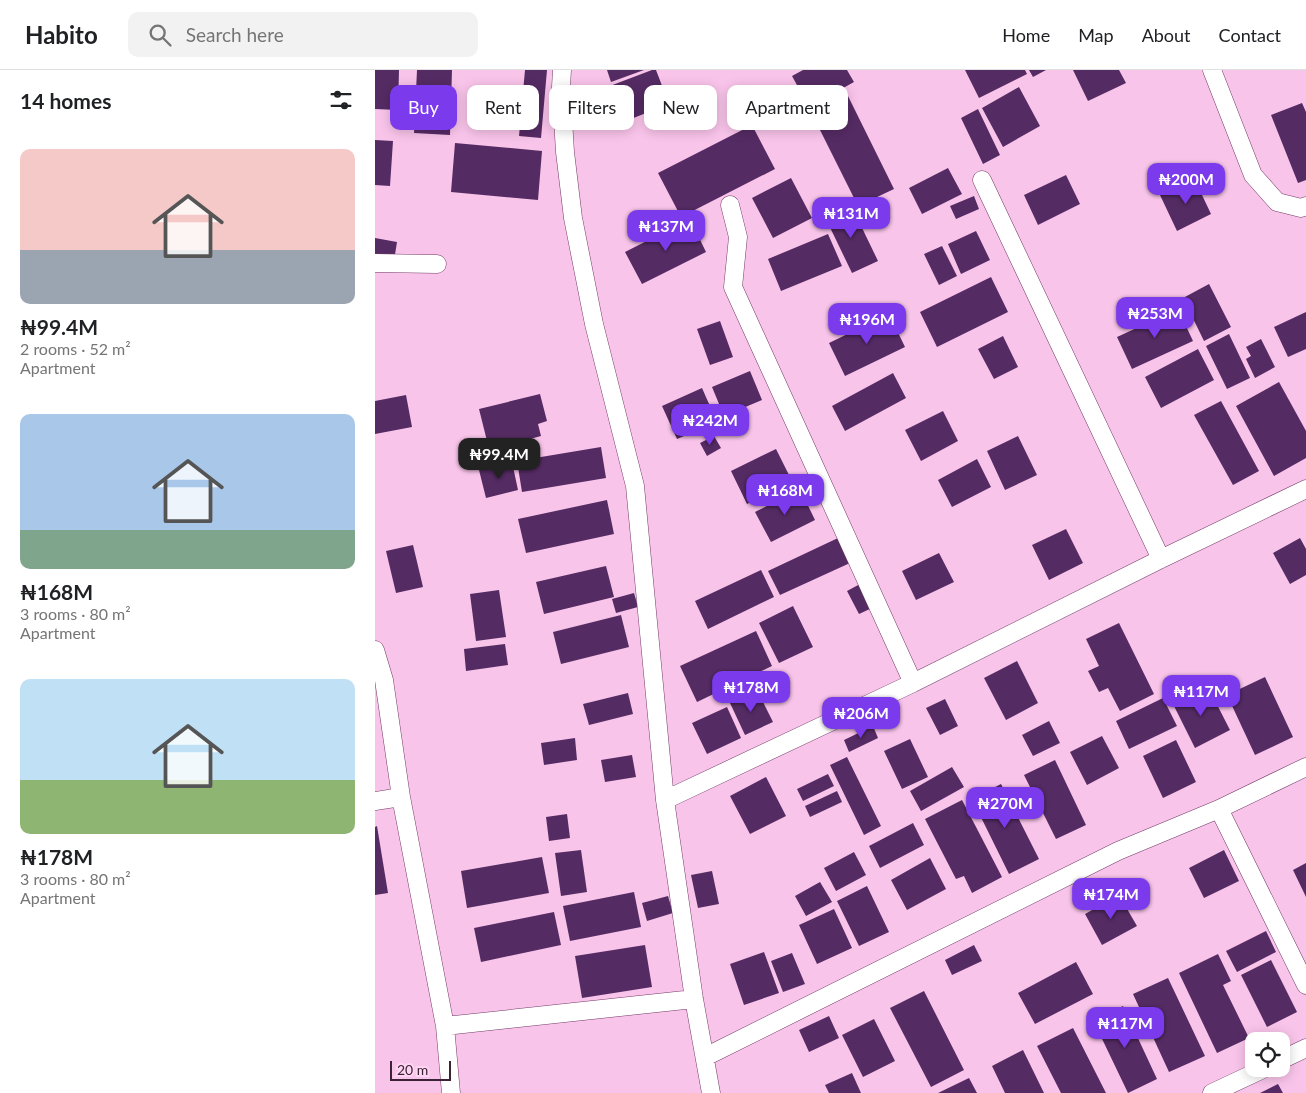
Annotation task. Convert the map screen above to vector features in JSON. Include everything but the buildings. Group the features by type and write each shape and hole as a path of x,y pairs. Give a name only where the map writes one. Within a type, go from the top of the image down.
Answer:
{"street":[{"path":"562,70 561,87 565,152 573,218 594,324 635,486 665,800 694,999 711,1093"},
{"path":"1213,70 1253,175 1277,202 1301,208 1306,206"},
{"path":"982,180 1161,559"},
{"path":"730,205 738,237 733,287 913,684"},
{"path":"375,263 437,264"},
{"path":"665,800 913,684 1161,559 1306,489"},
{"path":"375,650 384,680 401,797 445,1026 451,1093"},
{"path":"705,1057 1118,851 1219,810 1306,767"},
{"path":"375,801 401,797"},
{"path":"1219,810 1306,985"},
{"path":"445,1026 694,999"},
{"path":"1290,1056 1306,1048"},
{"path":"1212,1093 1246,1077"}]}
